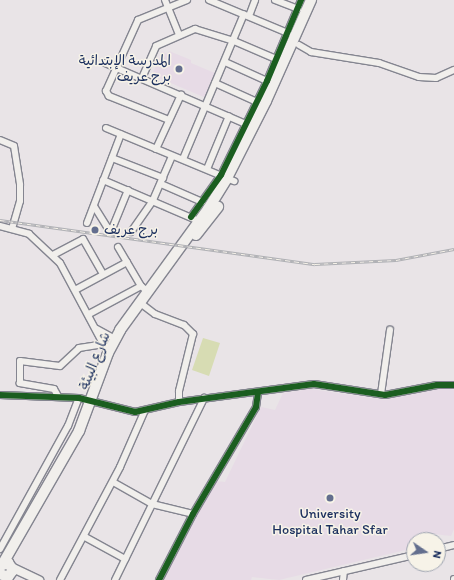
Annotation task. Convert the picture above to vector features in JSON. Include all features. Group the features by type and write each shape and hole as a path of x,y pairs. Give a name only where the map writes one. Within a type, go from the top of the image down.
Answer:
{"main road":[{"name":"شارع البيئة","path":"5,572 22,533 79,431 92,400 108,353 115,339 139,302 144,288 166,267 208,221 227,178 266,101 311,0"},
{"name":"شارع البيئة","path":"166,267 195,219 227,178 299,46 318,0"}],"street":[{"path":"165,0 179,34"},
{"path":"169,120 106,95 116,68 138,20 187,0"},
{"path":"209,0 223,3 246,15 288,33"},
{"path":"182,159 224,62 246,15 255,0"},
{"path":"275,0 298,9"},
{"path":"103,180 195,219 202,202 227,178 246,124 267,81 301,0"},
{"path":"142,78 156,46 179,34 199,29 234,41 276,59"},
{"path":"299,46 311,52 379,63 419,78 436,78 454,70"},
{"path":"224,62 267,81"},
{"path":"105,63 246,124"},
{"path":"215,83 257,102"},
{"path":"156,149 181,95"},
{"path":"207,169 229,116"},
{"path":"106,128 227,178"},
{"path":"87,224 121,134"},
{"path":"0,140 14,146 20,185 20,201 12,228"},
{"path":"131,232 153,200 172,156"},
{"path":"112,158 162,181 202,202"},
{"path":"94,206 108,228 112,229 128,190"},
{"path":"0,226 12,228 29,234 53,255 89,314 108,353"},
{"path":"53,255 83,239 103,274"},
{"path":"89,314 144,288 118,247"},
{"path":"75,290 127,262"},
{"path":"139,302 155,314 184,325 193,334 194,340 179,390 179,402"},
{"path":"96,328 115,339"},
{"path":"381,394 390,330"},
{"path":"58,396 54,389 20,383 20,361 60,366 79,348 104,344"},
{"path":"0,395 58,396 79,398 92,400 123,410 144,410 204,398 258,393 322,384 381,394 399,393 437,385 454,385"},
{"path":"159,580 193,514 256,407 258,393"},
{"path":"0,549 68,426 79,398"},
{"path":"114,580 204,398"},
{"path":"60,580 85,537 113,482 144,410"},
{"path":"113,482 152,504 193,514"},
{"path":"85,537 125,559"},
{"path":"306,580 406,557"},
{"path":"343,580 344,571"},
{"path":"5,572 34,580"},
{"path":"5,572 39,580"}],"shaded area":[{"name":"المدرسة الإبتدائية برج عريف","path":"162,51 167,54 169,51 191,60 191,63 217,74 206,98 152,75"},
{"name":"University Hospital Tahar Sfar","path":"445,388 454,390 454,529 451,536 446,535 446,532 406,532 406,550 279,580 252,577 251,580 164,580 196,515 216,481 225,482 261,407 275,410 283,393 311,389 385,400"}],"green space":[{"path":"203,338 220,343 209,376 192,370"}],"railway":[{"path":"0,220 315,264 396,260 454,249"}],"cycle path":[{"path":"191,217 221,175 267,81 301,0"},
{"path":"0,395 79,398 135,412 179,402 314,384 385,395 437,385 454,385"},
{"path":"159,580 193,514 256,407 258,393"}],"place":[{"name":"المدرسة الإبتدائية برج عريف","path":"179,69"},
{"name":"برج عريف","path":"95,230"},
{"name":"University Hospital Tahar Sfar","path":"330,498"}]}
